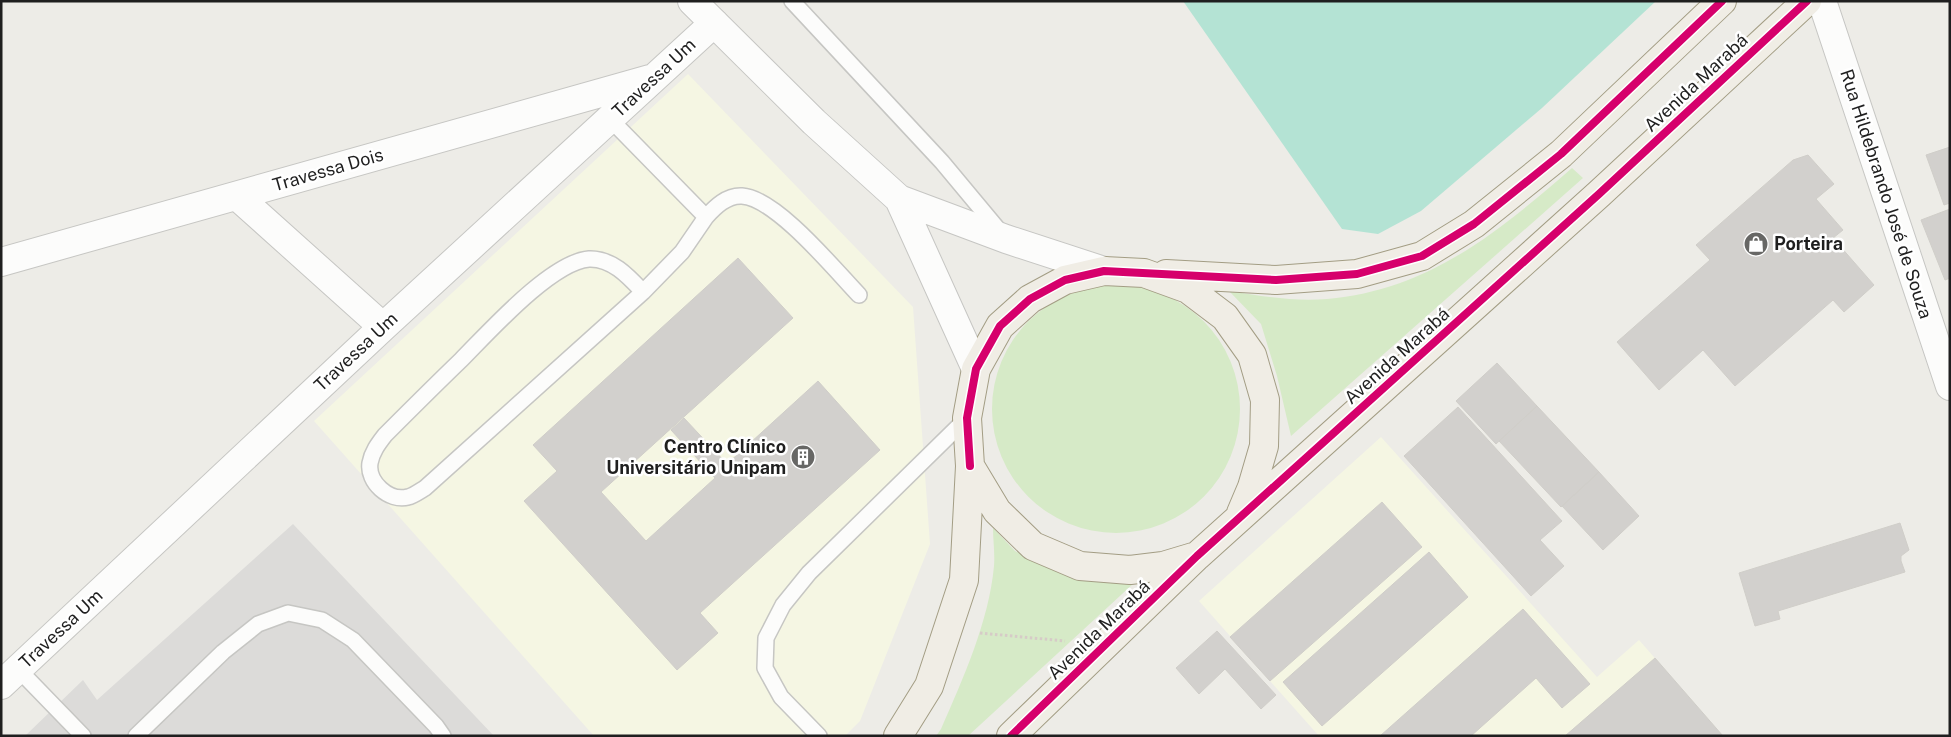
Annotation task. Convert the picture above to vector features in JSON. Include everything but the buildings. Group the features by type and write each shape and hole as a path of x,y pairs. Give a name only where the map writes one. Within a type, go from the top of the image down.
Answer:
{"main road":[{"path":"898,736 929,686 964,580 970,466 966,418 976,369 1000,326 1030,299 1065,280 1104,271 1276,280 1357,274 1422,256 1474,224 1561,154 1722,1"},
{"name":"Avenida Marabá","path":"1011,736 1197,556 1591,200 1807,1"},
{"path":"1144,273 1188,288 1225,317 1252,355 1265,400 1264,446 1252,487 1237,521"},
{"path":"970,466 997,511 1033,546 1080,566 1130,570 1164,566 1197,556"}],"street":[{"path":"692,1 814,122 899,199 1006,239 1104,271"},
{"name":"Rua Hildebrando José de Souza","path":"1822,1 1950,386"},
{"name":"Travessa Um","path":"10,677 383,327 714,23"},
{"name":"Travessa Dois","path":"1,262 654,78"},
{"path":"237,196 383,327"},
{"path":"899,199 976,369"}],"lane":[{"path":"792,1 936,155 974,198 1006,239"},
{"path":"610,119 706,217"},
{"path":"643,292 622,270 590,259 572,264 550,277 514,307 380,442 375,448 370,464 371,477 380,489 394,497 408,497 425,488 643,292 682,252 706,217 728,198 742,196 772,209 790,224 859,295"},
{"path":"819,736 781,697 766,668 766,638 783,605 809,572 966,418"},
{"path":"136,736 223,652 258,624 288,613 322,620 353,640 436,726 443,736"},
{"path":"10,677 83,736"}],"path":[{"path":"979,632 1070,642"}],"shaded area":[{"path":"688,74 913,307 930,544 860,721 845,736 594,736 314,421"},
{"path":"1381,437 1597,677 1639,640 1723,736 1319,736 1199,601"},
{"path":"293,524 494,736 26,735 83,680 97,700"}],"green space":[{"path":"1183,1 1656,1 1542,108 1421,211 1378,234 1342,229"},
{"path":"1572,168 1583,178 1291,436 1277,376 1261,324 1229,291 1278,298 1315,300 1364,293 1398,284 1460,254 1489,235"},
{"path":"1116,285 1140,287 1163,294 1185,306 1204,321 1219,340 1231,362 1238,385 1240,409 1238,433 1231,456 1219,478 1204,497 1185,512 1163,524 1140,531 1116,533 1092,531 1069,524 1047,512 1028,497 1013,478 1001,456 994,433 992,409 994,385 1001,362 1013,340 1028,321 1047,306 1069,294 1092,287"},
{"path":"993,528 1015,551 1060,573 1097,582 1134,583 968,736 936,736 941,729 966,670 987,608 994,566"}],"cycle path":[{"path":"970,466 967,418 976,369 1000,326 1030,299 1065,280 1104,271 1276,280 1357,274 1422,256 1474,224 1561,154 1722,1"},
{"path":"1011,736 1197,556 1599,194 1807,1"}],"place":[{"name":"Porteira","path":"1756,244"},
{"name":"Centro Clínico Universitário Unipam","path":"803,457"}]}
